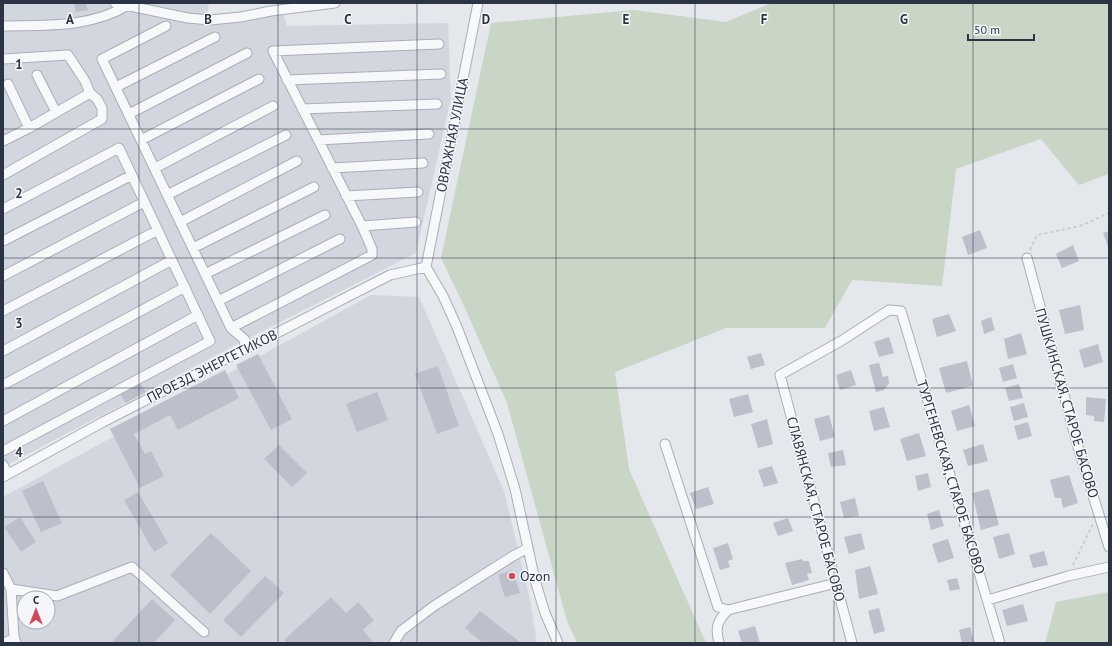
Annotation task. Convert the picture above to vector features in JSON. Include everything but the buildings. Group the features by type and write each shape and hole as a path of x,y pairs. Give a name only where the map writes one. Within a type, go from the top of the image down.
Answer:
{"street":[{"path":"115,3 188,18 210,20 241,17 270,11 335,3"},
{"name":"ОВРАЖНАЯ УЛИЦА","path":"426,267 477,3"},
{"path":"3,26 77,23 108,15 128,6"},
{"path":"166,26 102,59 231,328 245,340 244,349"},
{"path":"116,87 215,37"},
{"path":"231,328 372,255 372,248 362,226 272,51 438,44"},
{"path":"128,114 247,53"},
{"path":"3,60 68,55 85,81 90,93 97,99 102,108 102,119 3,175"},
{"path":"287,80 441,74"},
{"path":"37,75 56,112"},
{"path":"141,140 259,79"},
{"path":"8,84 29,128"},
{"path":"3,141 90,93"},
{"path":"302,109 437,104"},
{"path":"154,168 273,106"},
{"path":"318,140 429,134"},
{"path":"168,195 286,135"},
{"path":"3,209 119,148 210,341 3,452"},
{"path":"180,222 297,161"},
{"path":"332,168 423,163"},
{"path":"3,241 132,175"},
{"path":"193,248 314,187"},
{"path":"346,196 418,192"},
{"path":"3,276 144,202"},
{"path":"205,274 325,215"},
{"path":"362,226 416,222"},
{"path":"3,311 158,230"},
{"path":"218,300 340,239"},
{"name":"ПУШКИНСКАЯ, СТАРОЕ БАСОВО","path":"1027,258 1078,447 1109,548"},
{"path":"3,350 172,260"},
{"path":"426,267 443,296 457,327 498,434 515,489 535,580 545,613 558,643"},
{"name":"ПРОЕЗД ЭНЕРГЕТИКОВ","path":"6,475 103,422 390,275 426,267"},
{"path":"3,385 185,287"},
{"name":"ТУРГЕНЕВСКАЯ, СТАРОЕ БАСОВО","path":"780,375 841,341 890,310 901,311 1000,643"},
{"path":"3,421 198,315"},
{"name":"СЛАВЯНСКАЯ, СТАРОЕ БАСОВО","path":"780,375 852,643"},
{"path":"665,444 718,607 728,610 836,583"},
{"path":"3,465 6,475"},
{"path":"394,643 401,631 434,606 528,548"},
{"path":"12,589 57,596 132,567 204,632"},
{"path":"988,600 1068,576 1109,567"},
{"path":"3,573 12,589 15,641 3,643"},
{"path":"719,643 716,633 720,619 728,610"}],"path":[{"path":"1027,258 1037,235 1080,226 1109,213"},
{"path":"1068,576 1098,513"}],"shaded area":[{"path":"3,3 113,3 114,9 199,21 283,12 287,26 448,23 451,98 416,253 245,340 3,467"},
{"path":"131,3 209,3 207,17 182,14"},
{"path":"371,295 419,297 504,491 530,599 537,643 3,643 3,497"}],"green space":[{"path":"772,3 1109,3 1109,174 1079,185 1041,139 956,169 942,286 852,280 825,328 726,328 615,372 629,469 706,643 577,643 567,621 507,403 441,258 491,23 634,10 726,22"},
{"path":"1109,592 1109,643 1045,643 1056,602"}],"place":[{"name":"Ozon","path":"512,576"}]}
